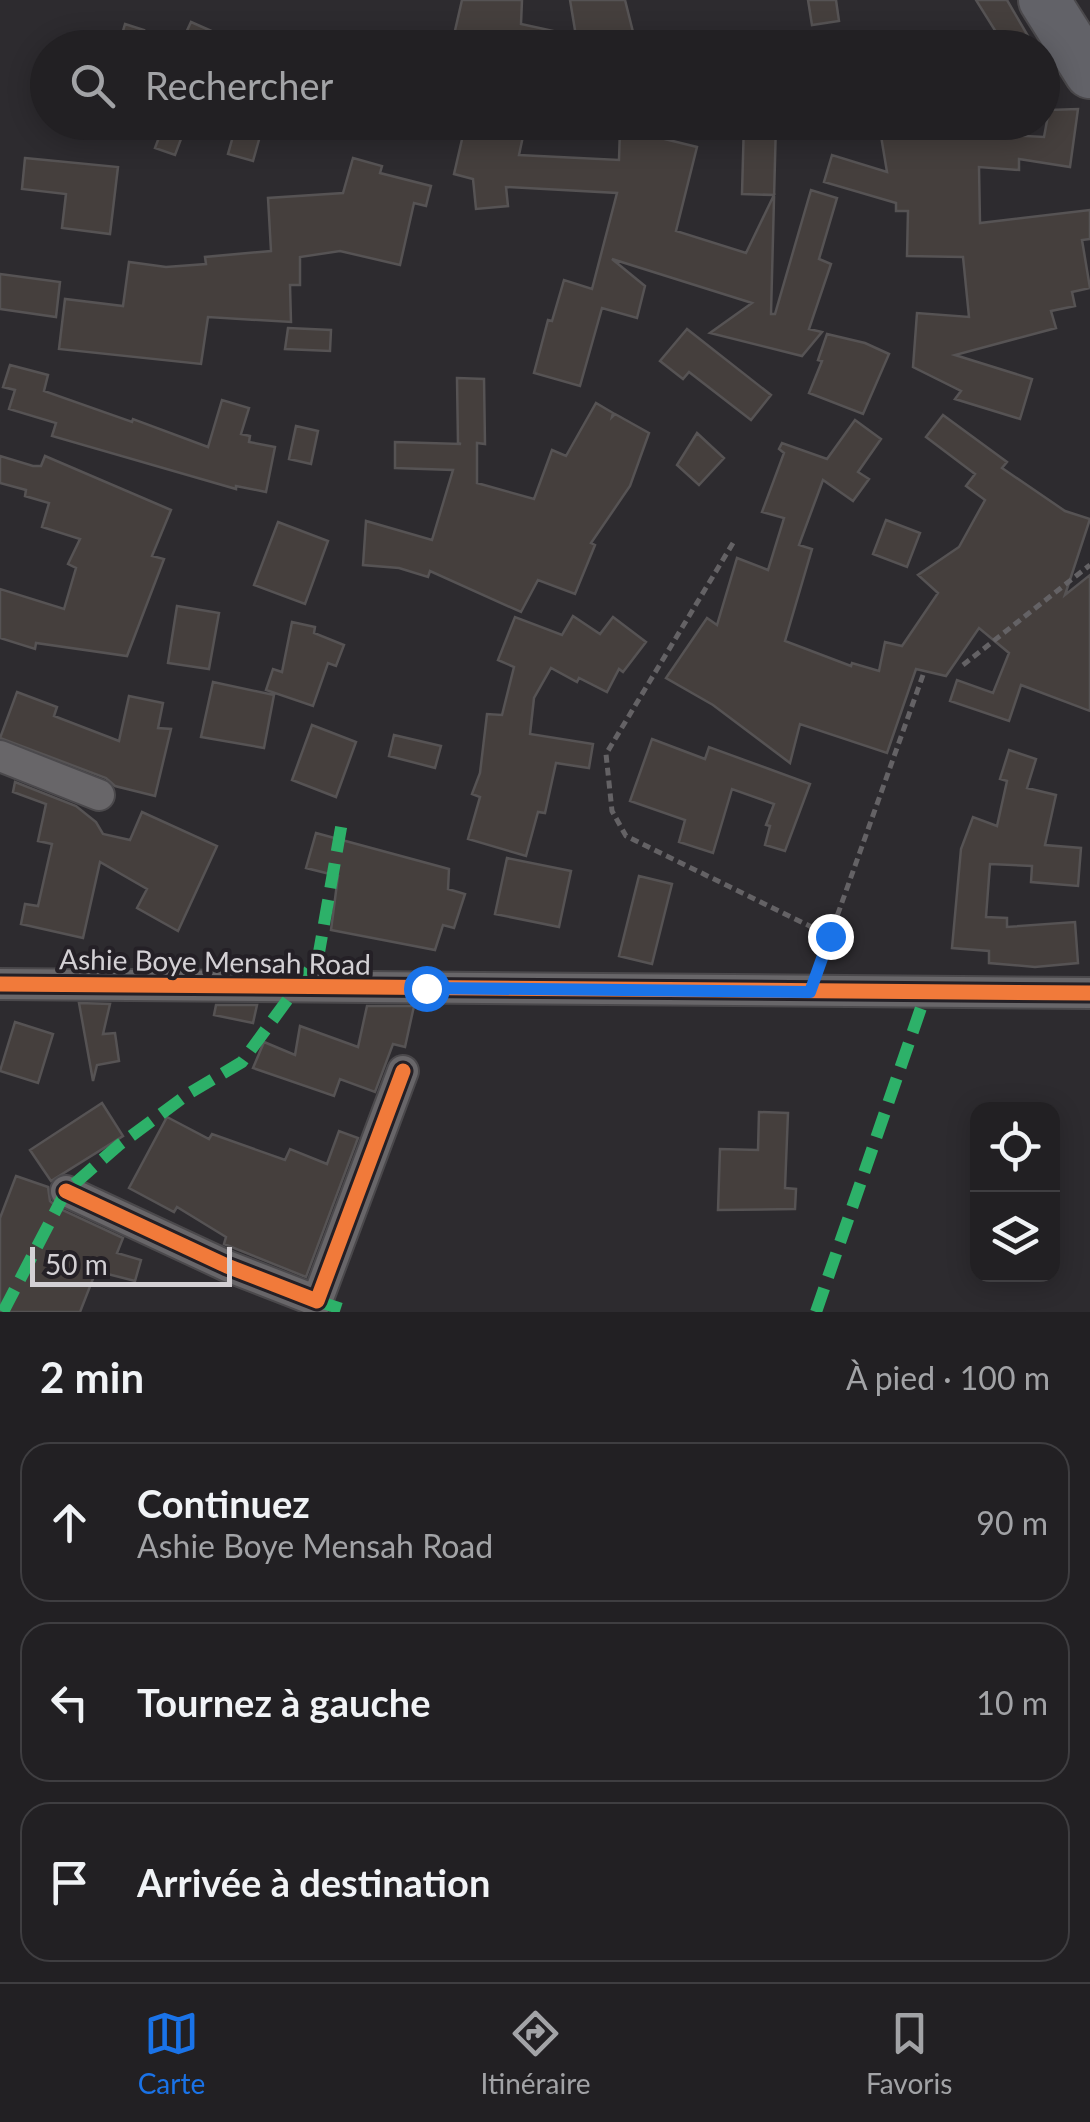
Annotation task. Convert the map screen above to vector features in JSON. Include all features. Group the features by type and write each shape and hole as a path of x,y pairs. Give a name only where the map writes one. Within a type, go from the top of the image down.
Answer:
{"highway":[{"path":"1044,0 1090,73"}],"street":[{"path":"0,756 99,795"},
{"name":"Ashie Boye Mensah Road","path":"0,984 1090,993"},
{"path":"66,1190 315,1307 404,1071"}],"path":[{"path":"733,543 606,754 612,811 626,836 830,936"},
{"path":"963,665 1090,565"},
{"path":"810,992 922,675"}],"building":[{"path":"462,0 522,0 521,24 548,30 455,30"},
{"path":"570,0 625,0 632,30 575,30"},
{"path":"808,0 836,0 839,21 812,25"},
{"path":"976,0 1007,0 1024,30 995,30"},
{"path":"191,22 209,30 187,30"},
{"path":"1078,109 1070,167 1019,159 1019,170 979,167 980,223 1090,210 1090,239 1082,240 1090,288 1072,292 1075,306 1051,311 1056,328 955,355 1032,379 1020,419 955,399 961,391 913,367 917,313 969,317 963,257 907,256 908,211 896,211 896,203 824,182 832,155 887,172 882,140 1060,140 1060,110"},
{"path":"158,140 181,140 175,155 155,148"},
{"path":"232,140 259,140 253,161 228,154"},
{"path":"462,140 522,140 519,155 619,160 620,140 669,140 697,147 676,231 746,253 774,195 742,194 744,140 776,140 771,314 775,314 811,190 837,198 819,259 831,264 809,329 822,332 802,356 710,333 752,303 612,259 645,286 637,318 602,308 580,386 534,373 564,280 592,289 617,193 506,187 508,206 476,209 473,179 454,174"},
{"path":"25,158 118,167 110,234 62,228 66,194 22,189"},
{"path":"353,158 382,166 380,173 431,186 426,206 414,203 400,265 340,251 300,257 300,285 290,285 291,322 208,317 201,364 59,349 65,299 123,306 129,262 166,267 206,264 205,257 271,251 268,198 343,193"},
{"path":"0,274 60,282 56,317 0,309"},
{"path":"288,328 331,330 330,351 285,349"},
{"path":"687,329 771,395 751,420 689,372 683,379 660,361"},
{"path":"827,334 865,343 889,354 863,414 809,393 822,361 818,360"},
{"path":"10,365 48,375 44,391 208,447 222,400 249,408 241,434 250,436 249,442 275,447 266,492 236,489 52,436 56,423 9,409 15,390 3,387"},
{"path":"457,378 484,379 485,444 477,443 477,483 534,499 552,450 566,456 596,403 613,413 612,417 615,414 649,433 630,486 591,543 595,545 575,594 538,580 521,612 430,571 428,577 399,568 363,565 366,521 432,540 453,470 395,468 395,442 461,444"},
{"path":"943,415 1007,462 1002,468 1065,511 1090,519 1065,595 1090,575 1090,711 1021,685 1009,721 950,701 957,680 993,693 1009,653 979,628 946,676 916,669 887,753 800,724 790,763 713,705 666,678 707,618 717,625 737,558 768,570 784,518 762,512 784,453 779,449 782,443 827,459 855,420 881,439 858,472 869,479 853,501 823,480 799,545 812,549 785,641 851,666 852,663 879,671 885,642 902,646 938,593 918,575 959,547 985,500 966,486 975,474 926,437"},
{"path":"296,426 318,431 311,464 289,459"},
{"path":"697,433 724,458 699,485 677,465"},
{"path":"0,456 41,466 45,456 171,510 152,556 164,559 127,656 36,643 35,649 0,638 0,589 64,609 76,568 68,564 80,539 42,527 49,503 25,496 26,490 0,483"},
{"path":"886,520 920,533 907,567 873,554"},
{"path":"278,522 328,541 305,604 254,585"},
{"path":"177,606 219,613 209,669 168,663"},
{"path":"573,616 600,634 613,617 646,642 623,672 619,669 607,692 551,668 534,698 530,734 593,744 589,768 556,763 545,813 538,812 526,856 468,839 480,797 472,794 480,773 487,714 502,715 514,667 498,660 515,617 562,635"},
{"path":"292,622 315,627 314,633 344,645 336,666 328,663 313,706 266,690 273,669 282,672"},
{"path":"213,682 274,695 264,748 201,737"},
{"path":"17,692 57,707 54,716 119,741 129,696 163,703 158,728 171,729 155,796 115,786 106,778 0,738"},
{"path":"312,725 356,742 336,797 292,780"},
{"path":"394,735 441,746 435,768 389,756"},
{"path":"652,739 705,759 709,747 810,784 785,851 765,845 770,826 766,825 774,804 732,789 713,853 679,842 685,820 630,801"},
{"path":"1009,750 1036,759 1027,788 1056,795 1045,845 1081,848 1078,886 1031,882 1032,866 990,864 986,917 1007,918 1007,927 1075,922 1078,963 1035,967 989,963 989,951 952,948 961,849 973,817 997,826 1007,781 1000,779"},
{"path":"15,782 76,806 96,822 103,834 130,840 142,812 217,846 178,931 137,908 147,889 100,862 83,938 21,924 25,904 38,906 52,844 38,841 46,804 13,792"},
{"path":"316,833 449,869 448,889 465,894 454,928 443,925 435,950 331,930 338,876 306,868"},
{"path":"507,858 571,871 559,927 495,914"},
{"path":"639,876 672,884 652,964 619,956"},
{"path":"79,1003 110,1004 103,1034 115,1033 119,1061 97,1065 93,1081"},
{"path":"216,1005 257,1005 253,1023 214,1015"},
{"path":"367,1006 414,1006 405,1047 393,1044 375,1092 340,1079 334,1096 253,1068 264,1042 295,1055 300,1026 358,1047"},
{"path":"15,1022 53,1034 38,1083 0,1071"},
{"path":"102,1103 123,1136 51,1181 30,1150"},
{"path":"759,1112 788,1113 785,1188 796,1189 795,1209 718,1210 720,1149 758,1150"},
{"path":"167,1117 209,1139 212,1134 285,1160 290,1149 327,1164 339,1131 358,1138 306,1277 224,1244 226,1237 177,1207 174,1212 129,1188"},
{"path":"16,1176 48,1187 50,1201 58,1208 123,1238 117,1253 141,1260 135,1281 96,1271 80,1312 0,1312 0,1218"}],"marked path":[{"path":"3,1312 66,1191 119,1145 188,1094 242,1062 318,958 342,822"},
{"path":"816,1312 922,1005"},
{"path":"317,1301 351,1312"}],"cycle path":[{"path":"0,984 1090,993"},
{"path":"66,1191 227,1266 317,1301 403,1071"}],"route":[{"path":"426,988 810,992 830,936"}]}
